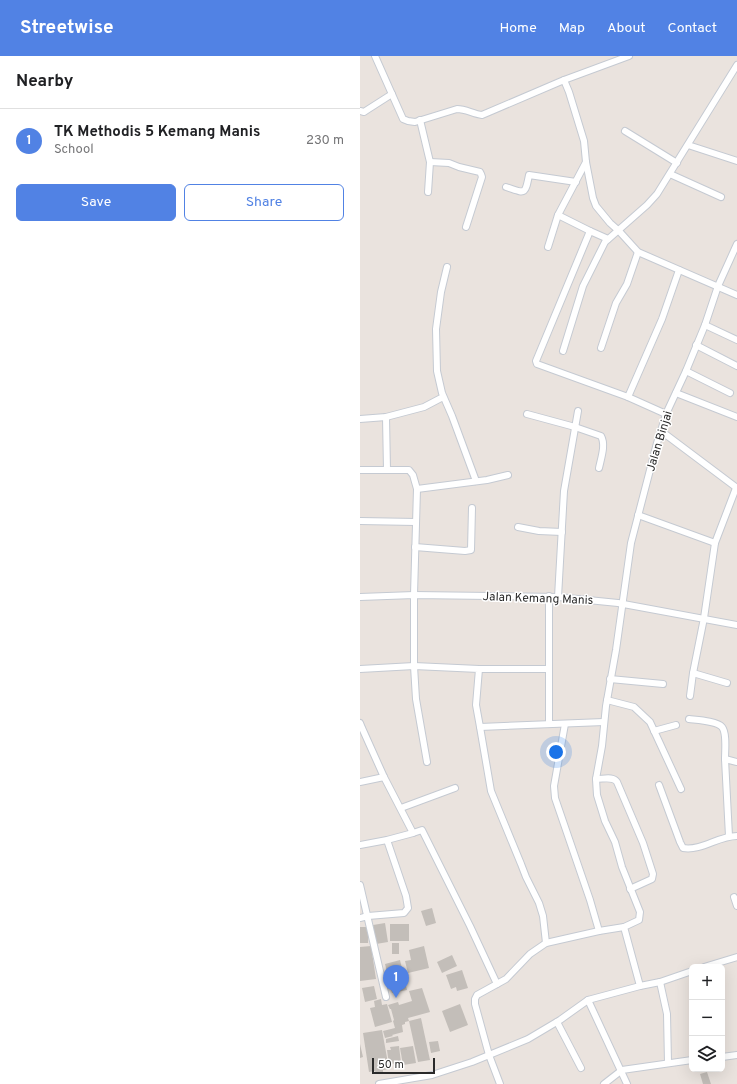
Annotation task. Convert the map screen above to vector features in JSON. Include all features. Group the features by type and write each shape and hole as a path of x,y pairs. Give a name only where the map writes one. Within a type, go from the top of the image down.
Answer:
{"street":[{"path":"375,56 403,119 415,122 457,109 463,109 482,115 564,80 629,56"},
{"path":"563,351 583,286 596,259 608,239 619,231 657,194 737,65"},
{"path":"564,80 584,141 586,162 596,206 638,252 737,295"},
{"path":"360,111 364,112 392,94"},
{"path":"420,120 430,162 428,192"},
{"path":"625,131 677,163"},
{"path":"688,145 737,161"},
{"path":"430,162 449,164 480,172 482,177 466,227"},
{"path":"548,247 558,215 586,162"},
{"path":"670,174 721,197"},
{"path":"506,187 522,192 524,191 527,188 530,175 576,182"},
{"path":"558,215 608,239"},
{"path":"590,231 536,361 537,364 628,397 666,414"},
{"name":"Jalan Binjai","path":"624,927 639,920 640,912 630,889 615,842 605,821 597,795 596,779 631,543 666,414 686,371 718,286 737,244"},
{"path":"602,348 616,304 627,284 638,252"},
{"path":"447,267 440,292 436,329 437,371 443,397 452,416 476,482"},
{"path":"628,397 662,319 679,270"},
{"path":"704,325 737,340"},
{"path":"696,345 737,366"},
{"path":"686,371 730,393"},
{"path":"676,394 737,418"},
{"path":"360,420 386,417 424,407 443,397"},
{"path":"558,597 564,491 578,410"},
{"path":"527,414 599,435 603,439 603,449 599,468"},
{"path":"386,417 387,470"},
{"path":"661,431 736,488 715,543 704,618 690,696"},
{"path":"360,470 409,470 413,475 416,489 414,666 416,699 427,762"},
{"path":"416,489 476,482 508,476"},
{"path":"415,548 465,551 471,550 472,508"},
{"path":"638,515 715,543"},
{"path":"360,521 416,522"},
{"path":"518,527 539,531 562,532"},
{"name":"Jalan Kemang Manis","path":"360,597 414,595 549,596 622,603 737,625"},
{"path":"549,596 549,724"},
{"path":"360,669 414,666 479,669 549,669"},
{"path":"479,669 476,705 491,791 526,877 539,904 543,916 546,942"},
{"path":"693,673 727,683"},
{"path":"610,679 664,684"},
{"path":"607,700 634,707 650,722 681,790"},
{"path":"689,718 717,724 723,728 725,735 729,836"},
{"path":"480,727 604,722"},
{"path":"565,724 554,786 556,798 599,930"},
{"path":"654,731 676,725"},
{"path":"361,726 384,777 413,833"},
{"path":"725,759 737,762"},
{"path":"360,782 384,777"},
{"path":"596,779 613,778 616,780 643,843 653,874 652,879 630,889"},
{"path":"658,785 683,848 691,849 729,836 737,836"},
{"path":"401,808 455,788"},
{"path":"360,845 387,840 422,830 497,984"},
{"path":"360,918 404,913 408,908 406,896 387,840"},
{"path":"360,885 386,997"},
{"path":"734,897 737,906"},
{"path":"500,1084 489,1055 475,999 477,995 506,979 530,954 546,942 599,930 624,927 640,986"},
{"path":"714,964 737,957"},
{"path":"379,1084 432,1076 472,1062 528,1038 557,1022 588,1000 660,982 689,972"},
{"path":"660,982 667,1014 668,1063"},
{"path":"588,1000 622,1070 627,1084"},
{"path":"557,1022 581,1068"},
{"path":"725,1057 737,1055"},
{"path":"604,1084 622,1070 689,1060"}],"building":[{"path":"432,908 436,923 426,926 421,911"},
{"path":"385,923 388,942 376,944 373,925"},
{"path":"390,924 409,924 409,941 390,941"},
{"path":"360,927 369,927 368,943 360,943"},
{"path":"392,943 399,943 399,954 392,954"},
{"path":"371,946 376,979 360,981 360,947"},
{"path":"424,946 429,968 408,973 405,961 411,960 409,950"},
{"path":"452,955 457,966 442,973 437,962"},
{"path":"400,960 407,990 392,993 385,964"},
{"path":"462,970 468,988 457,991 456,987 451,989 446,975"},
{"path":"374,986 377,999 365,1002 362,988"},
{"path":"422,988 430,1012 408,1018 409,1021 402,1025 403,1032 385,1038 383,1031 395,1028 391,1009 388,1005 398,1002 399,1005 412,1001 409,991"},
{"path":"381,999 382,1005 387,1004 392,1022 375,1027 370,1008 375,1007 374,1001"},
{"path":"460,1004 468,1025 450,1032 442,1011"},
{"path":"421,1018 430,1060 418,1062 409,1021"},
{"path":"382,1030 389,1069 383,1070 383,1073 376,1074 375,1071 369,1072 363,1033"},
{"path":"398,1036 399,1041 386,1043 386,1039"},
{"path":"438,1041 440,1051 431,1053 429,1042"},
{"path":"360,1044 363,1057 360,1058"},
{"path":"399,1046 401,1063 389,1064 387,1050 391,1050 390,1047"},
{"path":"413,1046 416,1063 403,1065 400,1048"},
{"path":"707,1072 711,1084 703,1084 700,1074"}],"place":[{"name":"TK Methodis 5 Kemang Manis","path":"396,998"}]}
